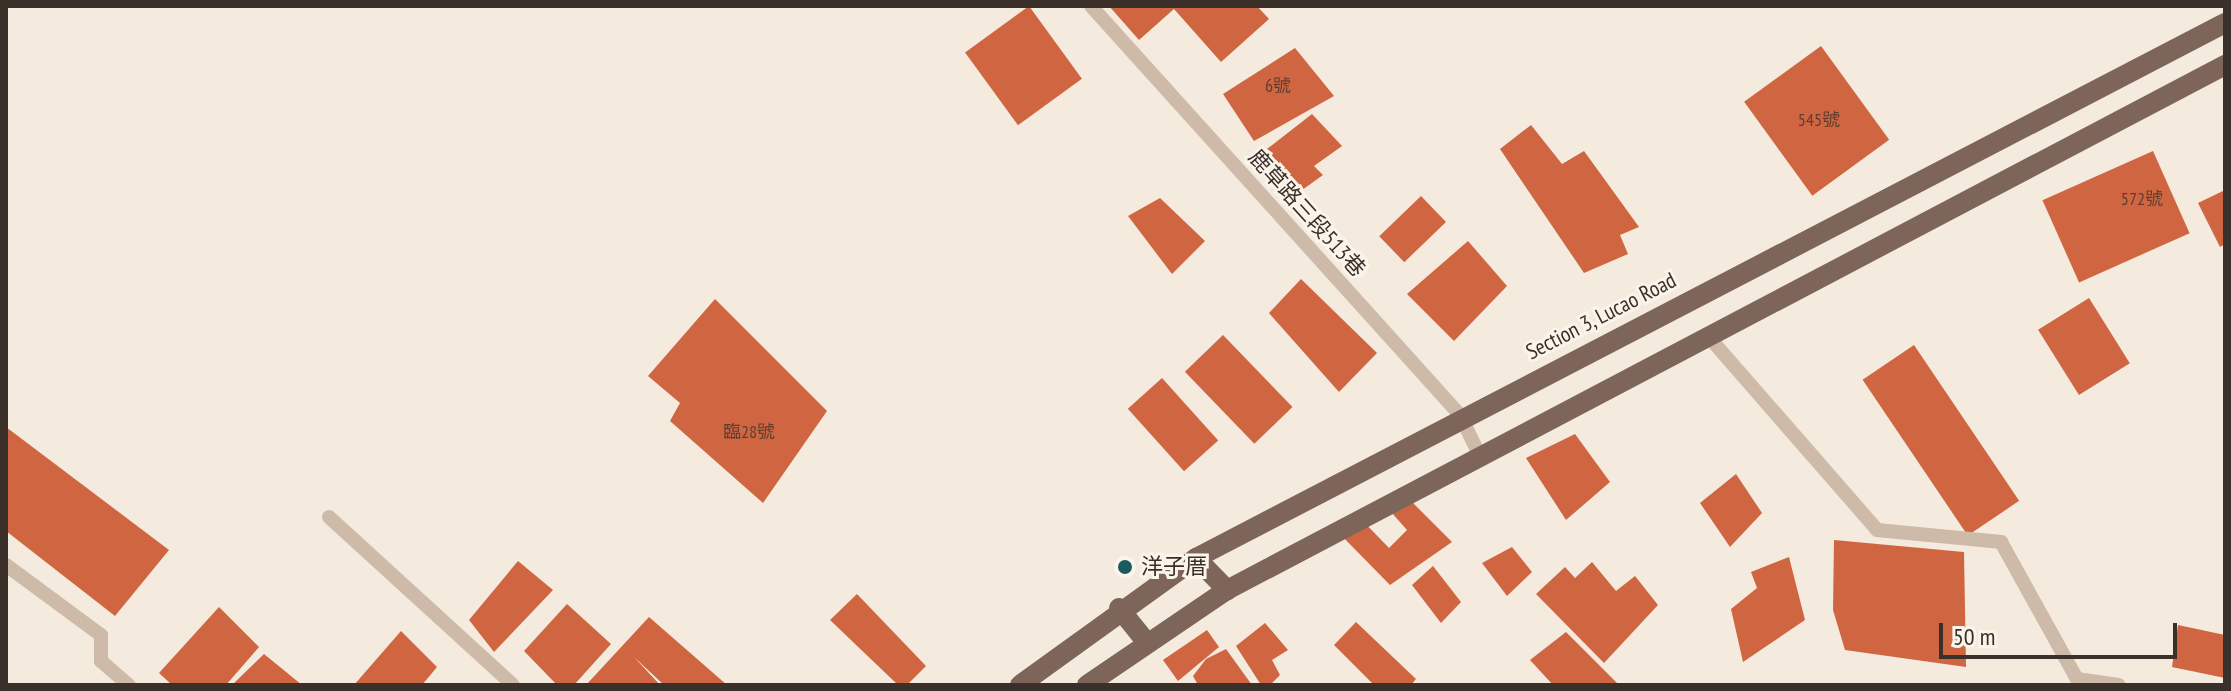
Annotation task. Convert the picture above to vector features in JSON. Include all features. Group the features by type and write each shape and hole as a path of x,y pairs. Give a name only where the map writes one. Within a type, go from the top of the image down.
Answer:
{"main road":[{"name":"Section 3, Lucao Road","path":"1020,685 1119,608 1196,558 1460,415 2225,23"},
{"path":"1087,685 1227,590 2225,65"},
{"path":"1196,558 1227,590"},
{"path":"1119,608 1147,643"}],"lane":[{"name":"鹿草路三段513巷","path":"1091,6 1460,415 1480,456"},
{"path":"1708,336 1877,530 2001,542 2077,679 2119,685"},
{"path":"329,517 513,685"},
{"path":"6,565 101,635 101,661 129,685"}],"building":[{"path":"1029,6 1082,79 1018,125 965,52"},
{"path":"1109,6 1257,6 1269,19 1221,62 1174,9 1139,40"},
{"path":"1821,46 1889,140 1812,196 1744,102"},
{"path":"1295,48 1334,96 1254,141 1223,94"},
{"path":"1312,114 1342,146 1314,166 1323,175 1291,198 1258,156"},
{"path":"1531,125 1562,164 1584,151 1639,227 1620,235 1628,254 1584,273 1500,149"},
{"path":"2153,151 2190,233 2079,282 2042,200"},
{"path":"2225,190 2225,244 2220,247 2198,203"},
{"path":"1421,196 1446,222 1404,262 1379,236"},
{"path":"1160,198 1205,241 1172,274 1128,216"},
{"path":"1468,241 1507,286 1454,341 1407,294"},
{"path":"1301,279 1377,353 1339,392 1269,313"},
{"path":"2089,298 2130,363 2079,395 2038,330"},
{"path":"715,299 827,411 763,503 670,421 680,403 648,376"},
{"path":"1223,335 1292,407 1254,444 1185,372"},
{"path":"1914,345 2019,501 1968,536 1863,380"},
{"path":"1162,378 1218,440 1184,471 1128,409"},
{"path":"6,427 169,550 115,616 6,531"},
{"path":"1575,434 1610,482 1566,520 1526,458"},
{"path":"1736,474 1762,513 1730,547 1700,503"},
{"path":"1402,492 1452,542 1390,585 1336,530 1359,517 1389,548 1407,530 1384,504"},
{"path":"1834,540 1964,552 1966,667 1845,650 1833,610"},
{"path":"1512,547 1532,572 1507,596 1482,563"},
{"path":"1789,557 1805,620 1743,662 1731,609 1757,588 1751,572"},
{"path":"518,561 553,590 494,652 469,620"},
{"path":"1592,562 1616,591 1635,576 1658,605 1604,663 1536,594 1565,567 1575,578"},
{"path":"1433,566 1461,602 1441,623 1412,585"},
{"path":"857,594 926,666 907,685 898,685 830,620"},
{"path":"567,604 611,644 574,685 557,685 524,651"},
{"path":"219,607 259,647 226,685 172,685 159,673"},
{"path":"649,617 727,685 664,685 634,657 660,685 586,685"},
{"path":"1356,622 1416,679 1411,685 1374,685 1334,645"},
{"path":"1265,623 1288,650 1272,660 1280,675 1270,685 1261,685 1236,646"},
{"path":"2178,625 2225,635 2225,678 2172,667"},
{"path":"1207,630 1219,647 1178,681 1163,660"},
{"path":"401,631 437,667 422,685 354,685"},
{"path":"1566,632 1619,685 1553,685 1530,660"},
{"path":"1226,649 1252,685 1198,685 1193,676 1206,659"},
{"path":"264,654 302,685 232,685"}],"place":[{"name":"洋子厝","path":"1125,567"}]}
